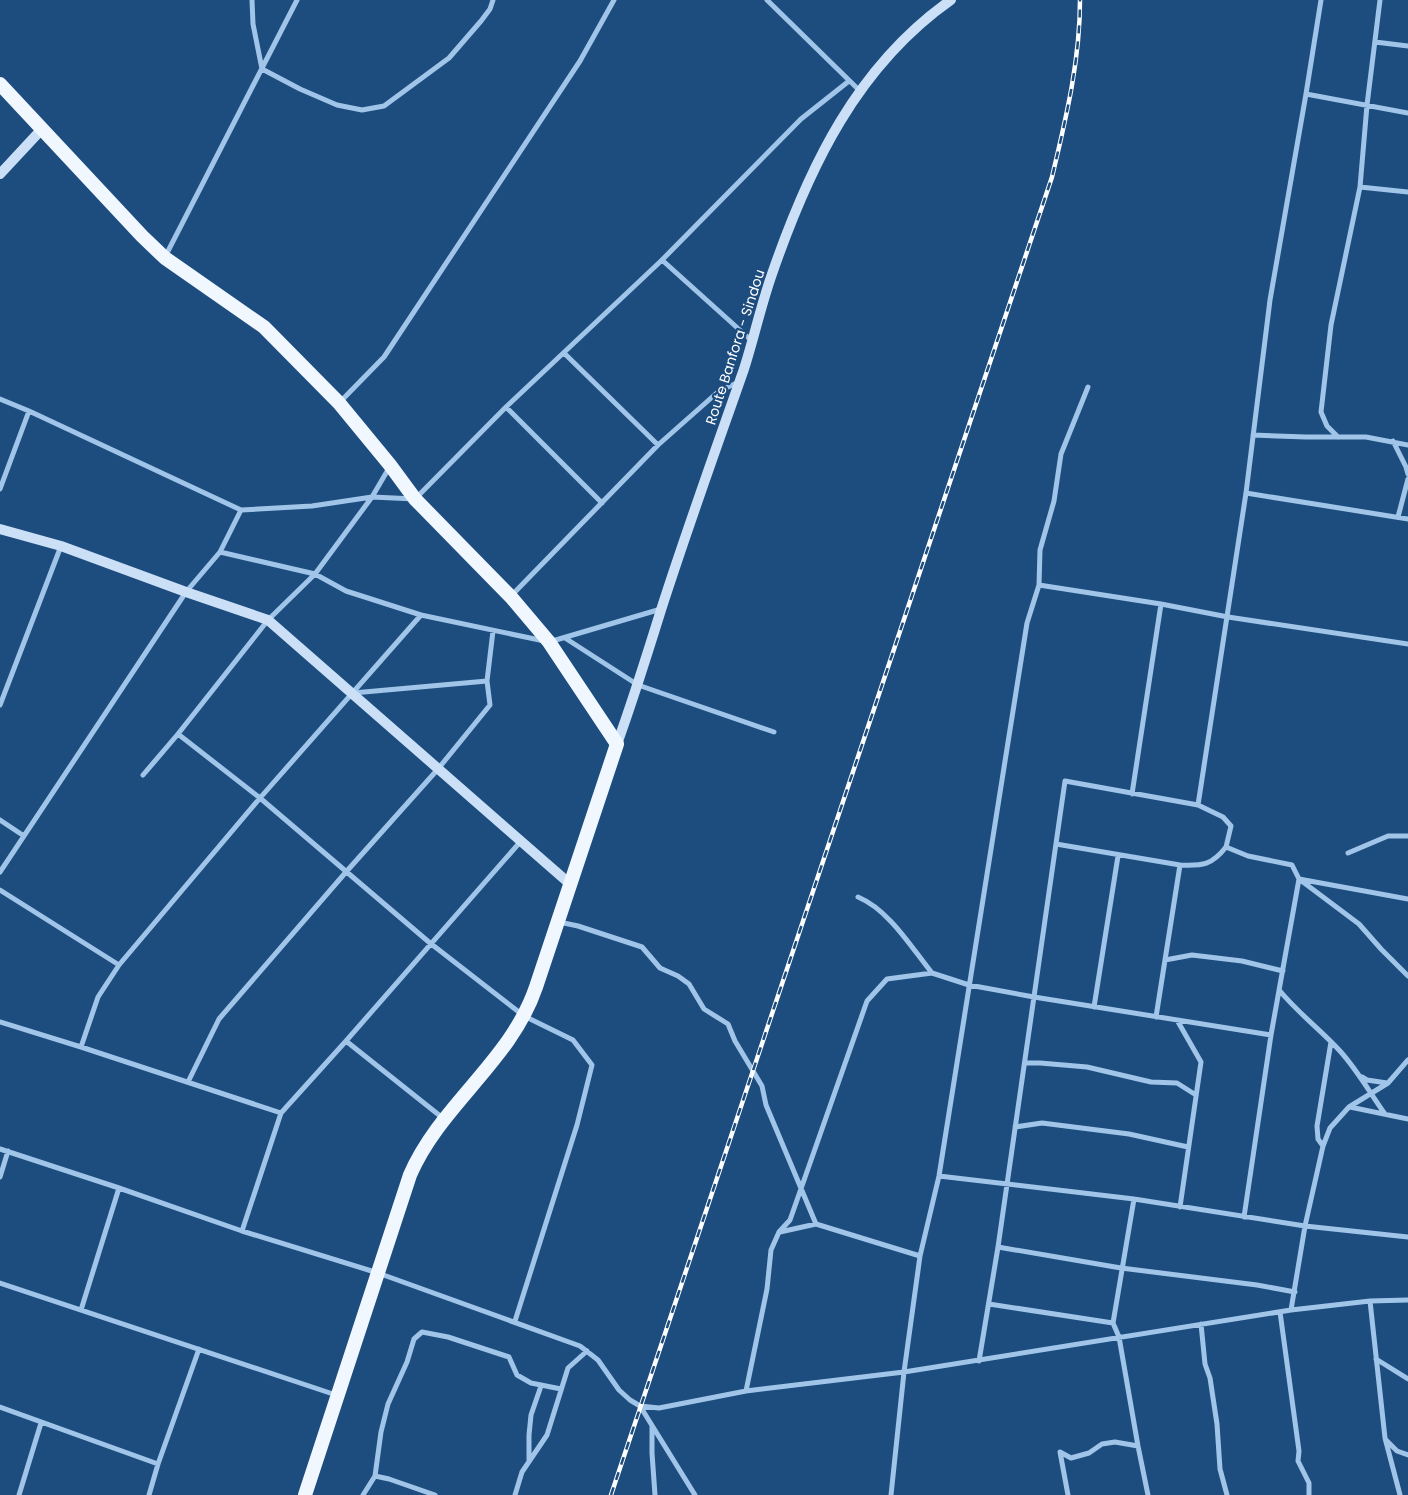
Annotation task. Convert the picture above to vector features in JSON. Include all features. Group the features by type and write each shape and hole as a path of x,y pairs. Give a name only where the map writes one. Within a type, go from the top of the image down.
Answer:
{"highway":[{"path":"0,84 142,236 165,258 264,327 339,403 390,465 415,499 511,597 549,642 617,744 530,1004 498,1054 444,1120 424,1147 416,1163 305,1495"}],"main road":[{"name":"Route Banfora - Sindou","path":"617,744 739,381 772,275 810,177 836,126 860,91 896,47 934,12 951,0"},
{"path":"0,174 42,130"},
{"path":"0,529 61,546 268,620 570,884"}],"street":[{"path":"252,0 253,24 262,69"},
{"path":"165,258 297,0"},
{"path":"262,69 300,89 338,104 362,110 384,106 449,58 481,21 490,9 493,0"},
{"path":"339,403 384,357 580,61 614,0"},
{"path":"767,0 860,91"},
{"path":"1198,805 1246,493 1270,300 1321,0"},
{"path":"1338,437 1327,426 1321,412 1331,325 1360,187 1367,105 1380,0"},
{"path":"1375,42 1408,46"},
{"path":"0,399 242,510 312,506 372,497 415,499 506,407 662,260 802,119 849,81"},
{"path":"1306,94 1408,113"},
{"path":"1360,187 1408,192"},
{"path":"662,260 752,341"},
{"path":"564,353 658,446"},
{"path":"511,597 658,446 719,391 739,381"},
{"path":"892,1495 892,1479 904,1372 920,1256 939,1176 1027,623 1039,585 1040,550 1054,501 1062,454 1088,387"},
{"path":"506,407 602,503"},
{"path":"0,489 29,411"},
{"path":"1252,435 1366,437 1408,445"},
{"path":"1393,441 1408,474"},
{"path":"143,775 178,734 268,620 314,574 372,497 390,465"},
{"path":"1398,517 1408,479"},
{"path":"1246,493 1408,519"},
{"path":"0,872 186,592 220,552 242,510"},
{"path":"0,705 61,546"},
{"path":"220,552 314,574 346,591 421,615 549,642 662,609"},
{"path":"1039,585 1161,604 1228,617 1408,644"},
{"path":"1132,794 1161,604"},
{"path":"81,1047 98,996 120,965 260,798 421,615"},
{"path":"188,1082 219,1019 438,768 490,705 487,681 493,631"},
{"path":"565,638 638,685 774,732"},
{"path":"351,693 487,681"},
{"path":"178,734 260,798 430,943 524,1016 573,1040 592,1064 577,1125 515,1321"},
{"path":"978,1361 998,1247 1065,781 1198,805 1222,817 1231,826 1226,847 1217,859 1208,863 1180,865 1056,844"},
{"path":"0,820 24,836"},
{"path":"1348,853 1388,836 1408,836"},
{"path":"242,1231 281,1113 521,841"},
{"path":"1226,847 1248,856 1292,865 1298,879 1359,924 1408,976"},
{"path":"1094,1007 1118,856"},
{"path":"1156,1017 1180,865"},
{"path":"1298,879 1408,899"},
{"path":"1244,1217 1271,1035 1298,879"},
{"path":"0,890 120,965"},
{"path":"858,897 883,913 932,973"},
{"path":"558,921 642,947 660,968 678,976 689,984 704,1009 728,1024 735,1042 762,1086 766,1105 816,1224"},
{"path":"1165,960 1192,955 1242,961 1283,971"},
{"path":"746,1390 767,1290 770,1250 779,1232 790,1220 867,1001 887,979 932,973 969,985 1034,997 1271,1035"},
{"path":"1280,991 1295,1009 1317,1027 1359,1075 1385,1114"},
{"path":"1177,1020 1201,1062 1180,1207"},
{"path":"0,1022 281,1113"},
{"path":"346,1041 444,1120"},
{"path":"1323,1146 1318,1139 1317,1126 1330,1042"},
{"path":"1291,1310 1305,1226 1323,1146 1330,1128 1349,1107 1388,1083 1408,1060"},
{"path":"1025,1063 1086,1067 1152,1082 1177,1083 1196,1095"},
{"path":"1359,1075 1367,1080 1388,1083"},
{"path":"1349,1107 1408,1119"},
{"path":"1015,1126 1042,1123 1129,1134 1188,1146"},
{"path":"0,1148 242,1231 378,1273 580,1346 598,1360 618,1390 640,1406 695,1495"},
{"path":"0,1177 8,1151"},
{"path":"939,1176 1134,1199 1305,1226 1408,1237"},
{"path":"81,1310 119,1188"},
{"path":"1134,1199 1113,1323 1119,1337 1148,1495"},
{"path":"779,1232 816,1224 920,1256"},
{"path":"998,1247 1121,1268 1257,1285 1295,1292"},
{"path":"0,1283 338,1396"},
{"path":"640,1406 659,1408 746,1390 904,1372 1291,1310 1370,1301 1408,1300"},
{"path":"1370,1301 1385,1438 1400,1495"},
{"path":"989,1304 1113,1323"},
{"path":"1280,1312 1299,1451 1298,1461 1309,1483 1309,1495"},
{"path":"1201,1324 1205,1364 1210,1378 1216,1419 1220,1468 1227,1495"},
{"path":"363,1495 375,1476 381,1432 388,1404 407,1362 414,1339 422,1332 448,1337 509,1357 517,1375 531,1383 561,1389"},
{"path":"149,1495 158,1464 199,1349"},
{"path":"515,1495 522,1472 547,1435 568,1368 587,1351"},
{"path":"1376,1359 1408,1379"},
{"path":"529,1460 531,1415 541,1386"},
{"path":"0,1407 42,1424 158,1464"},
{"path":"18,1495 42,1424"},
{"path":"652,1426 655,1495"},
{"path":"1385,1438 1397,1451 1408,1455"},
{"path":"1068,1495 1060,1452 1071,1458 1089,1453 1102,1444 1115,1442 1138,1446"},
{"path":"375,1476 435,1495"}],"railway":[{"path":"611,1495 1052,177 1075,67 1080,0"}]}
